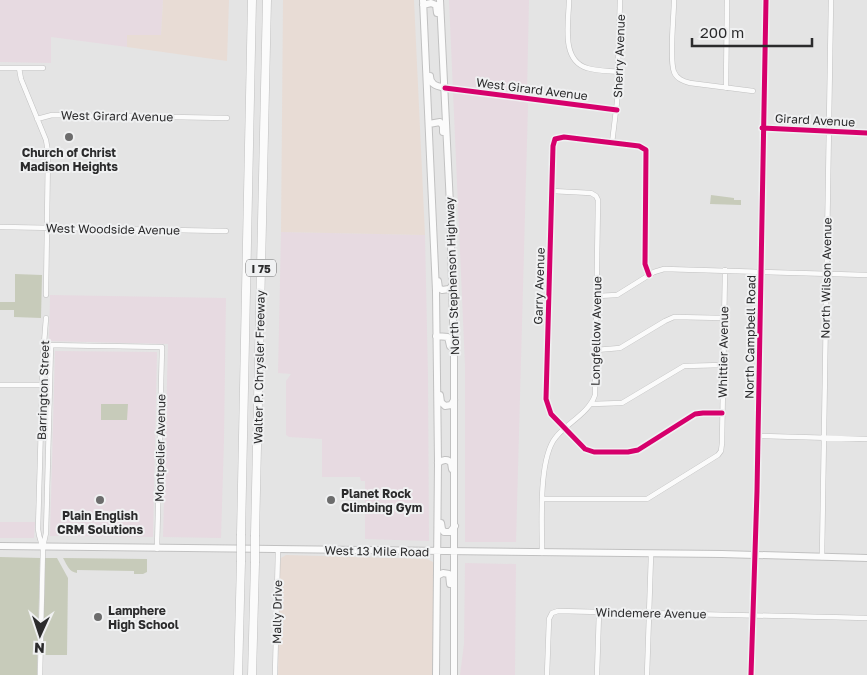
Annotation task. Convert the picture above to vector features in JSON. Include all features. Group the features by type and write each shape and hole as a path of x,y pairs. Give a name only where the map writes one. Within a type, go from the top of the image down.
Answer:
{"highway":[{"name":"Walter P. Chrysler Freeway","path":"238,675 252,0"},
{"name":"Walter P. Chrysler Freeway","path":"252,675 267,0"}],"main road":[{"name":"North Stephenson Highway","path":"440,0 453,285 455,399 454,630"},
{"name":"North Stephenson Highway","path":"423,2 434,236 438,463 438,675"},
{"path":"423,2 433,4 437,8 439,51 444,63"},
{"path":"424,30 428,40 430,80 434,84 445,88"},
{"path":"429,124 440,122 443,126 445,170 449,182"},
{"path":"434,236 437,246 438,285 442,290 449,289 453,285"},
{"path":"436,336 444,335 449,338 450,354 454,358"},
{"path":"436,382 443,405 450,406 455,399"},
{"path":"438,463 446,460 451,463 452,504 455,510"},
{"path":"438,476 441,491 442,529 448,532 455,526"},
{"name":"West 13 Mile Road","path":"0,546 867,558"},
{"path":"437,576 446,573 450,576 450,622 454,630 454,675"}],"street":[{"path":"569,0 568,45 574,59 586,68 618,72"},
{"name":"Sherry Avenue","path":"612,143 616,110 620,0"},
{"path":"674,0 672,59 674,71 680,78 684,81 753,91"},
{"path":"726,88 727,0"},
{"name":"North Campbell Road","path":"751,675 758,436 762,128 766,0"},
{"name":"North Wilson Avenue","path":"822,556 831,0"},
{"path":"0,68 43,68"},
{"path":"19,68 21,79 47,146 46,295"},
{"name":"West Girard Avenue","path":"445,88 616,110"},
{"name":"West Girard Avenue","path":"37,119 52,115 227,118"},
{"name":"Girard Avenue","path":"762,128 867,133"},
{"name":"Garry Avenue","path":"612,143 564,137 556,139 553,146 546,399 551,414 588,451 632,452 695,414 703,412 722,413"},
{"path":"612,143 642,146 646,150 645,264 649,275"},
{"name":"Longfellow Avenue","path":"542,553 546,456 551,444 591,404 595,395 597,198 591,193 552,192"},
{"name":"West Woodside Avenue","path":"0,228 226,231"},
{"path":"597,296 617,295 649,275 664,269 867,275"},
{"name":"Whittier Avenue","path":"543,499 640,500 651,498 718,455 722,448 725,270"},
{"path":"596,350 614,350 623,347 674,317 724,318"},
{"name":"Barrington Street","path":"43,547 38,535 46,318"},
{"path":"45,345 51,345"},
{"name":"Barrington Street","path":"43,547 46,533 51,345"},
{"name":"Montpelier Avenue","path":"51,345 162,347 157,548"},
{"path":"591,404 622,403 684,366 723,365"},
{"path":"0,385 50,385"},
{"path":"758,436 867,438"},
{"path":"41,461 48,462"},
{"path":"40,675 43,547"},
{"name":"Mally Drive","path":"276,675 278,550"},
{"path":"647,675 650,555"},
{"name":"Windemere Avenue","path":"547,675 548,622 551,614 558,611 867,618"},
{"path":"598,675 599,612"}],"shaded area":[{"path":"0,0 163,0 161,35 128,35 127,47 51,37 51,63 0,62"},
{"path":"163,0 229,0 227,61 127,47 127,35 161,35"},
{"path":"283,0 414,0 425,235 281,232"},
{"path":"449,0 529,0 528,106 516,542 465,542 465,366"},
{"path":"281,232 425,235 429,541 365,539 365,481 361,481 360,477 322,477 322,439 289,437 286,435 286,381 291,374 278,373"},
{"path":"50,295 226,298 221,538 163,537 168,344 49,341"},
{"path":"55,351 157,352 153,537 50,536"},
{"path":"0,522 35,522 34,538 0,538"},
{"path":"286,555 427,559 433,562 433,675 278,675 280,565 281,558"},
{"path":"465,563 516,564 515,675 460,675 464,644"}],"green space":[{"path":"711,195 741,200 741,205 710,204"},
{"path":"15,274 42,275 41,318 14,317 14,310 0,310 0,302 15,302"},
{"path":"101,404 128,404 127,420 101,420"},
{"path":"0,557 40,558 37,675 0,675"},
{"path":"45,558 57,558 68,578 67,655 43,655"},
{"path":"63,558 147,559 147,572 134,574 134,571 77,570 77,573 70,570"}],"cycle path":[{"path":"751,675 757,491 766,0"},
{"path":"445,88 617,110"},
{"path":"762,128 867,133"},
{"path":"649,275 645,264 646,150 639,146 564,137 555,139 553,146 546,399 551,414 585,449 594,452 628,452 638,450 695,414 722,413"}],"place":[{"name":"Church of Christ Madison Heights","path":"69,137"},
{"name":"Plain English CRM Solutions","path":"100,500"},
{"name":"Planet Rock Climbing Gym","path":"331,500"},
{"name":"Lamphere High School","path":"98,617"}]}
